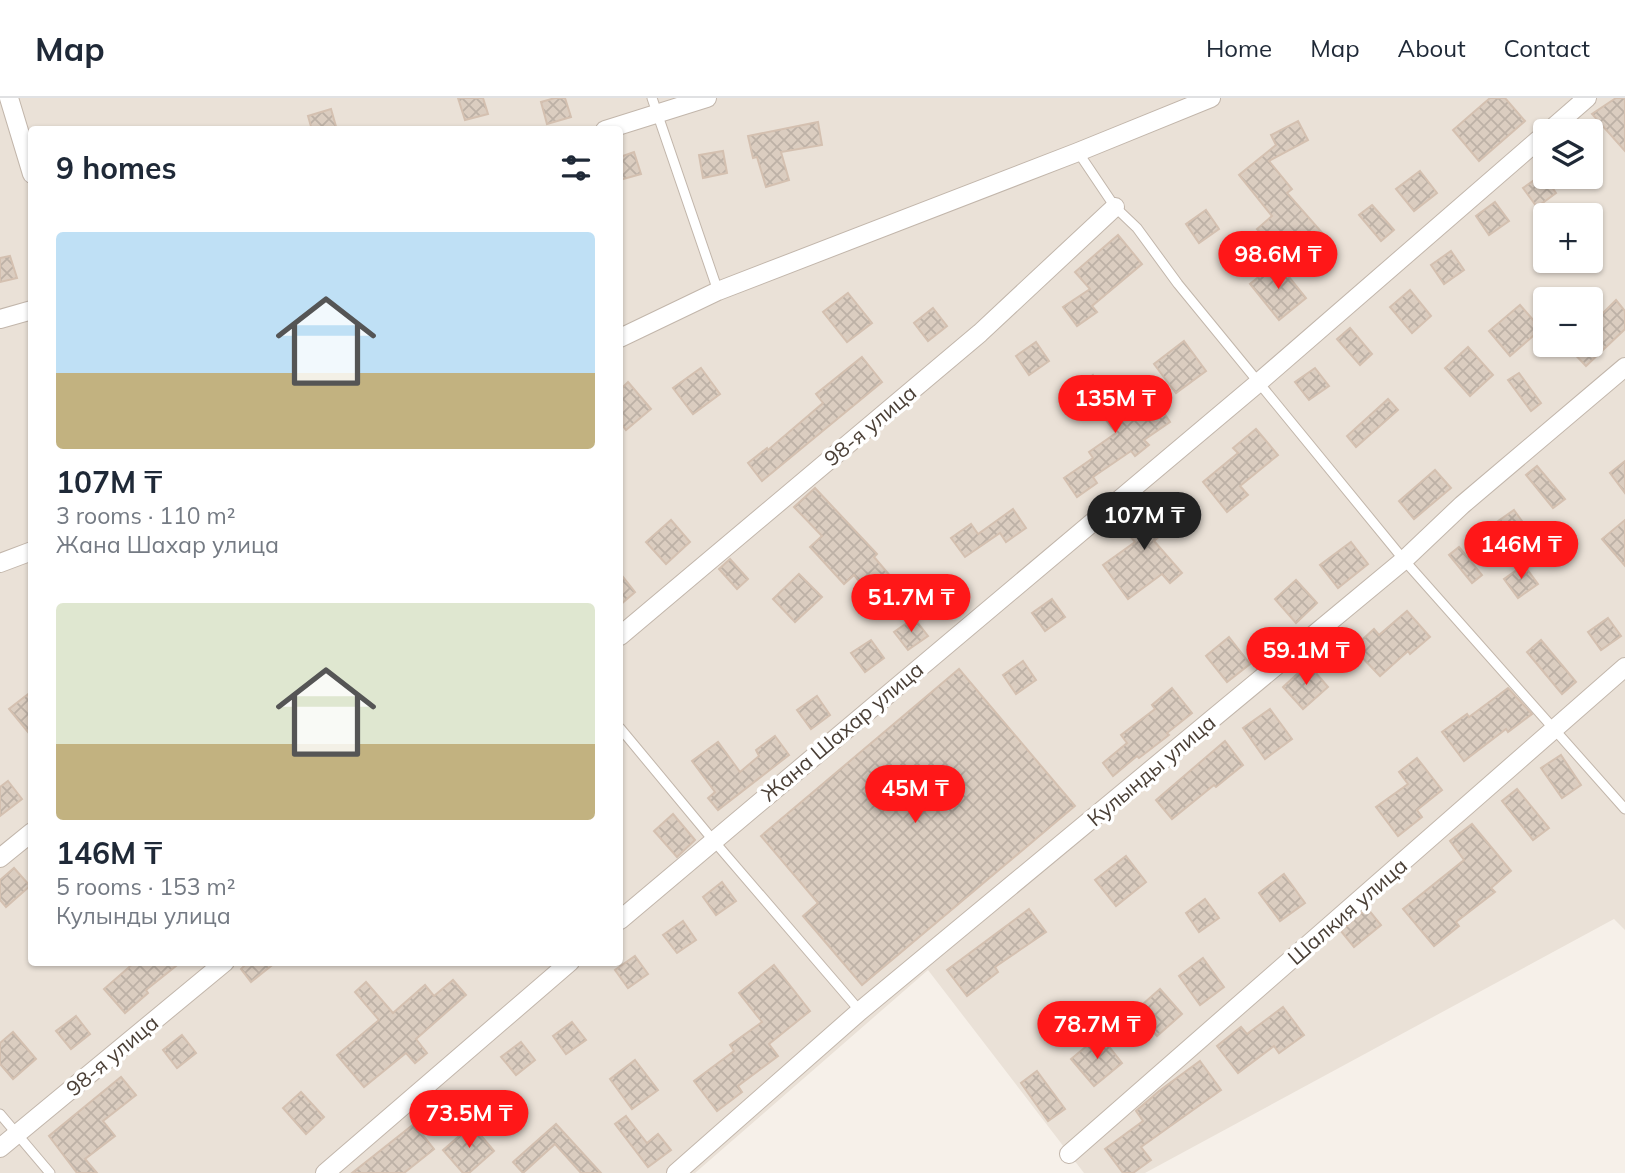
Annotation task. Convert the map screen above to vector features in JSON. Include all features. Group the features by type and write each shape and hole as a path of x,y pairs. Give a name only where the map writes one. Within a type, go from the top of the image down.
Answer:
{"street":[{"path":"9,98 28,161"},
{"path":"613,126 654,106 707,98"},
{"path":"623,337 718,291 1211,98"},
{"name":"Жана Шахар улица","path":"1563,119 1587,98"},
{"name":"Жана Шахар улица","path":"623,917 1258,383 1533,145"},
{"name":"98-я улица","path":"623,633 980,333 1115,207"},
{"path":"0,319 28,311"},
{"name":"Кулынды улица","path":"676,1173 860,1011 1404,561 1462,505 1625,367"},
{"path":"0,563 28,552"},
{"name":"Шалкия улица","path":"1069,1154 1625,667"},
{"path":"0,858 28,835"},
{"name":"98-я улица","path":"0,1148 220,966"},
{"path":"325,1173 565,966"}],"lane":[{"path":"654,106 718,291"},
{"path":"1078,152 1115,207 1136,228 1178,284 1404,561 1625,809"},
{"path":"623,732 860,1011"},
{"path":"0,1114 50,1173"}],"shaded area":[{"path":"0,98 1625,98 1625,930 1614,919 1145,1173 1084,1173 928,970 695,1173 0,1173"}],"building":[{"path":"458,98 483,98 488,114 465,120"},
{"path":"565,98 571,117 547,124 541,102"},
{"path":"1490,98 1505,98 1525,121 1479,161 1453,130"},
{"path":"1616,98 1625,98 1625,151 1603,126 1603,119 1596,119 1592,114"},
{"path":"331,109 336,126 311,126 308,116"},
{"path":"1298,121 1308,140 1269,161 1292,189 1287,193 1324,235 1312,246 1300,232 1277,252 1257,229 1272,216 1239,175 1276,145 1271,135"},
{"path":"818,122 822,145 781,152 789,180 766,187 757,157 753,158 748,136"},
{"path":"723,151 727,173 703,178 699,155"},
{"path":"634,152 641,174 623,179 623,156"},
{"path":"1420,171 1437,193 1414,211 1396,189"},
{"path":"1533,181 1533,189 1553,189 1556,193 1542,203 1534,203 1523,188"},
{"path":"1495,202 1509,221 1489,235 1476,216"},
{"path":"1372,205 1394,230 1381,241 1359,215"},
{"path":"1206,210 1219,229 1199,243 1186,224"},
{"path":"1118,235 1142,264 1092,306 1097,312 1077,326 1063,307 1090,289 1075,272"},
{"path":"1451,251 1464,270 1444,284 1431,265"},
{"path":"10,256 17,278 0,282 0,258"},
{"path":"1277,262 1306,298 1279,320 1250,284"},
{"path":"1410,290 1431,316 1412,333 1390,307"},
{"path":"848,293 872,323 847,342 823,312"},
{"path":"1616,300 1625,311 1625,329 1603,350 1603,313"},
{"path":"1520,305 1533,320 1533,336 1510,356 1489,331"},
{"path":"933,308 947,326 928,341 914,323"},
{"path":"1350,328 1372,354 1360,365 1337,339"},
{"path":"1184,341 1206,371 1176,393 1154,364"},
{"path":"1036,342 1049,361 1029,375 1016,356"},
{"path":"1468,347 1493,375 1470,396 1445,368"},
{"path":"862,357 882,382 762,481 748,463 767,448 768,450 823,403 816,394"},
{"path":"1577,357 1595,357 1586,366"},
{"path":"701,368 720,394 693,414 673,388"},
{"path":"1315,368 1329,386 1309,400 1295,382"},
{"path":"1519,373 1541,403 1531,411 1508,380"},
{"path":"1093,375 1128,420 1156,401 1170,422 1144,440 1149,445 1135,456 1131,451 1093,477 1097,483 1077,497 1064,478 1093,458 1089,452 1116,433 1079,386"},
{"path":"628,382 651,409 626,430 623,426 623,387"},
{"path":"1388,399 1398,410 1356,447 1347,436"},
{"path":"1256,429 1278,455 1240,486 1248,495 1227,512 1203,482 1238,453 1233,448"},
{"path":"1625,461 1625,493 1610,473"},
{"path":"1537,466 1565,499 1553,508 1526,475"},
{"path":"1435,470 1451,488 1414,519 1399,501"},
{"path":"815,488 877,554 874,557 915,605 903,615 891,601 882,608 854,575 844,584 810,547 822,536 794,507"},
{"path":"1159,499 1177,521 1154,541 1182,573 1170,583 1162,574 1128,599 1103,565 1135,542 1121,525 1132,515 1135,519"},
{"path":"1013,509 1026,528 1006,542 1000,533 965,557 951,538 971,524 978,534"},
{"path":"1514,510 1527,528 1507,542 1494,524"},
{"path":"671,520 690,542 666,564 646,542"},
{"path":"1625,520 1625,566 1602,539"},
{"path":"1351,542 1368,564 1338,588 1320,565"},
{"path":"1459,547 1482,575 1472,583 1449,555"},
{"path":"730,559 748,579 737,589 719,569"},
{"path":"1524,565 1538,584 1518,598 1504,579"},
{"path":"799,574 822,597 795,622 773,599"},
{"path":"623,577 635,592 623,602"},
{"path":"952,578 965,597 946,611 932,592"},
{"path":"1296,580 1317,603 1296,623 1275,599"},
{"path":"1052,599 1065,617 1045,631 1032,613"},
{"path":"1407,611 1430,637 1410,654 1408,651 1380,676 1353,648 1374,629 1379,635"},
{"path":"914,618 928,636 908,650 894,632"},
{"path":"1608,618 1621,636 1601,650 1588,632"},
{"path":"1229,637 1250,664 1227,682 1206,656"},
{"path":"871,640 884,658 865,672 851,653"},
{"path":"1541,640 1576,682 1562,694 1527,652"},
{"path":"1023,661 1036,680 1016,694 1003,675"},
{"path":"1308,664 1328,687 1303,709 1283,687"},
{"path":"959,669 1075,806 862,985 803,916 818,903 761,836"},
{"path":"1172,688 1192,713 1167,733 1169,735 1113,776 1103,763 1127,743 1121,735 1155,709 1152,705"},
{"path":"1508,688 1532,714 1508,732 1506,729 1464,761 1442,732 1467,714 1469,717"},
{"path":"28,694 28,732 9,709"},
{"path":"817,696 830,715 811,729 797,710"},
{"path":"1270,709 1292,739 1265,759 1243,728"},
{"path":"775,736 789,755 718,810 708,798 715,792 692,761 718,742 740,772 759,756 756,750"},
{"path":"1225,741 1243,765 1172,819 1156,800"},
{"path":"1561,755 1581,785 1562,798 1541,768"},
{"path":"1417,758 1442,790 1417,810 1422,817 1398,836 1376,807 1408,784 1399,772"},
{"path":"8,781 22,799 0,816 0,787"},
{"path":"1517,789 1549,828 1533,840 1502,801"},
{"path":"673,814 695,840 677,857 654,831"},
{"path":"1472,824 1511,871 1491,888 1495,892 1456,922 1459,926 1434,946 1403,909 1464,860 1450,841"},
{"path":"1126,856 1146,882 1116,906 1095,880"},
{"path":"14,868 28,884 28,888 6,907 0,900 0,880"},
{"path":"1284,874 1305,903 1280,921 1259,893"},
{"path":"722,882 736,901 716,915 703,897"},
{"path":"1205,899 1219,918 1199,932 1186,913"},
{"path":"1367,908 1381,925 1354,947 1341,931"},
{"path":"1029,909 1046,932 995,967 998,972 967,996 947,970"},
{"path":"683,921 696,940 677,953 663,935"},
{"path":"635,956 648,974 628,988 615,970"},
{"path":"1203,958 1224,987 1200,1005 1179,976"},
{"path":"774,965 810,1011 769,1044 778,1056 738,1086 742,1092 717,1111 694,1081 734,1051 730,1045 762,1022 739,993"},
{"path":"130,966 176,966 146,990 148,993 125,1013 104,989"},
{"path":"244,966 271,966 251,982 241,969"},
{"path":"453,980 466,995 416,1039 427,1053 415,1063 406,1053 364,1087 337,1055 379,1020 355,992 366,982 393,1013 425,985 434,996"},
{"path":"1160,989 1182,1014 1157,1036 1135,1011"},
{"path":"1283,1007 1304,1035 1279,1053 1274,1046 1238,1073 1217,1046 1241,1027 1247,1034"},
{"path":"76,1016 90,1034 71,1049 56,1031"},
{"path":"572,1022 586,1040 566,1054 553,1036"},
{"path":"13,1032 36,1059 13,1079 0,1064 0,1043"},
{"path":"182,1035 196,1053 177,1068 163,1050"},
{"path":"1100,1035 1122,1063 1094,1086 1071,1059"},
{"path":"521,1042 535,1060 516,1075 501,1057"},
{"path":"635,1060 658,1090 632,1109 610,1079"},
{"path":"1200,1061 1221,1090 1141,1147 1151,1160 1133,1173 1123,1173 1105,1149 1143,1121 1136,1111"},
{"path":"1037,1071 1065,1109 1048,1121 1021,1083"},
{"path":"121,1077 136,1095 103,1121 115,1136 85,1159 97,1173 77,1173 49,1136"},
{"path":"301,1092 324,1117 306,1134 283,1108"},
{"path":"626,1116 647,1143 658,1134 671,1150 648,1167 615,1124"},
{"path":"414,1124 434,1149 404,1173 352,1173"},
{"path":"556,1124 601,1173 581,1173 555,1144 523,1173 513,1162"},
{"path":"472,1125 494,1151 469,1173 463,1173 443,1150"}]}
